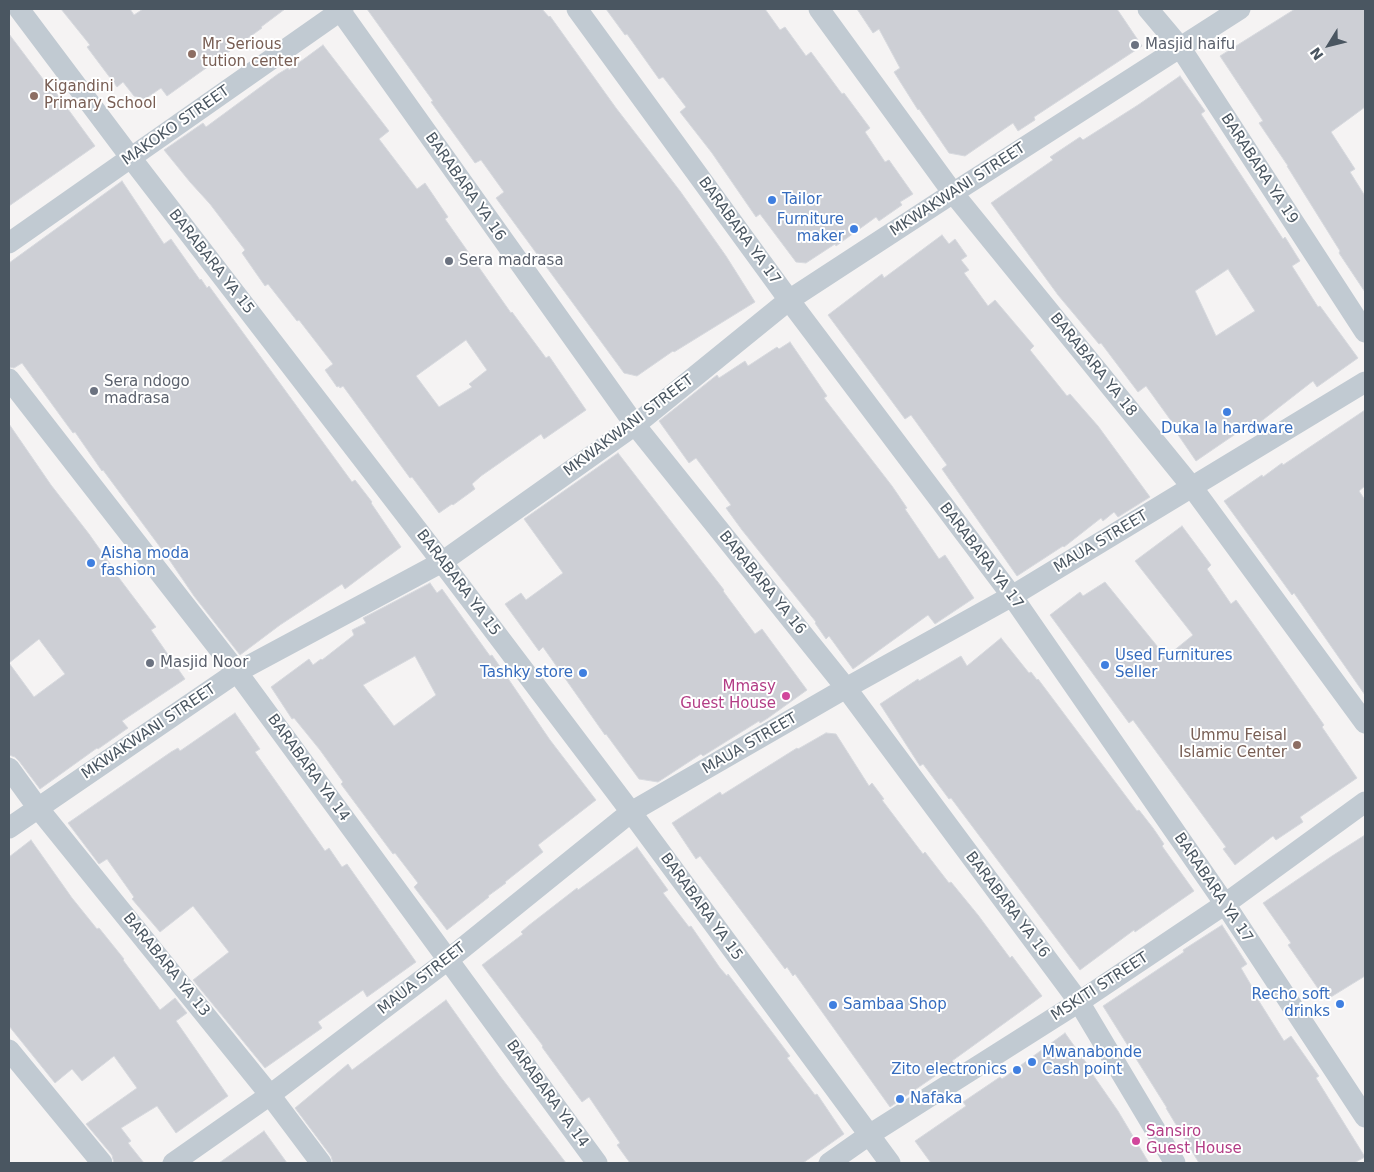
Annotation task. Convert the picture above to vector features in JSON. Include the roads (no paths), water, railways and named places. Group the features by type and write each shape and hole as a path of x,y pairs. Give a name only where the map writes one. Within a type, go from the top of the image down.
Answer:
{"street":[{"name":"BARABARA YA 15","path":"19,9 631,812 890,1163"},
{"name":"MAKOKO STREET","path":"9,243 341,9"},
{"name":"BARABARA YA 16","path":"341,9 635,425 846,688 1079,1002 1175,1163"},
{"name":"BARABARA YA 17","path":"577,9 789,300 1012,596 1225,904 1365,1117"},
{"name":"BARABARA YA 18","path":"819,9 952,193 1192,486 1365,723"},
{"name":"BARABARA YA 19","path":"1148,9 1180,48 1365,332"},
{"name":"MKWAKWANI STREET","path":"9,828 237,672 442,562 635,425 789,300 952,193 1240,9"},
{"name":"BARABARA YA 14","path":"9,379 237,672 597,1163"},
{"name":"MAUA STREET","path":"173,1163 270,1095 449,959 631,812 846,688 1012,596 1365,382"},
{"name":"BARABARA YA 13","path":"9,768 38,808 270,1095 321,1163"},
{"name":"MSKITI STREET","path":"829,1163 869,1135 1079,1002 1225,904 1365,802"},
{"path":"9,1050 102,1163"}],"place":[{"name":"Masjid haifu","path":"1135,45"},
{"name":"Mr Serious tution center","path":"192,54"},
{"name":"Kigandini Primary School","path":"34,96"},
{"name":"Tailor","path":"772,200"},
{"name":"Furniture maker","path":"854,229"},
{"name":"Sera madrasa","path":"449,261"},
{"name":"Sera ndogo madrasa","path":"94,391"},
{"name":"Duka la hardware","path":"1227,412"},
{"name":"Aisha moda fashion","path":"91,563"},
{"name":"Masjid Noor","path":"150,663"},
{"name":"Used Furnitures Seller","path":"1105,665"},
{"name":"Tashky store","path":"583,673"},
{"name":"Mmasy Guest House","path":"786,696"},
{"name":"Ummu Feisal Islamic Center","path":"1297,745"},
{"name":"Recho soft drinks","path":"1340,1004"},
{"name":"Sambaa Shop","path":"833,1005"},
{"name":"Mwanabonde Cash point","path":"1032,1062"},
{"name":"Zito electronics","path":"1017,1070"},
{"name":"Nafaka","path":"900,1099"},
{"name":"Sansiro Guest House","path":"1136,1141"}]}
